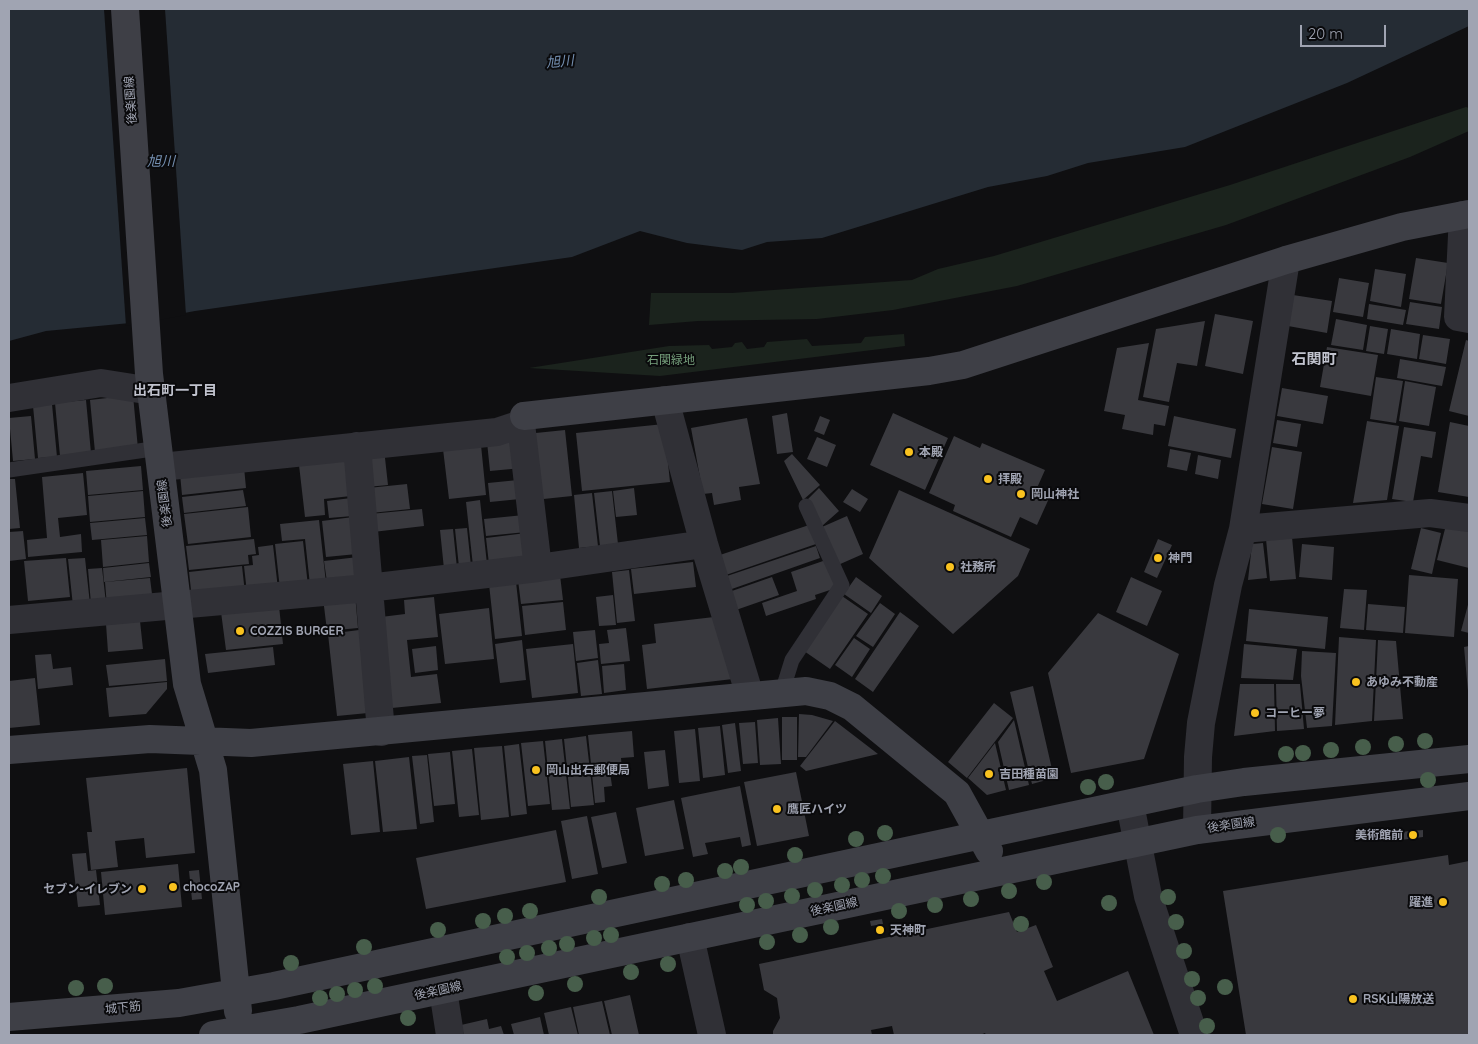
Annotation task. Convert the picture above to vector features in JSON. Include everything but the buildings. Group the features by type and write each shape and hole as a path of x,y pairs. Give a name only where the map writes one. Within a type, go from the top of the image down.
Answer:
{"main road":[{"name":"後楽園線","path":"125,9 150,382 187,684 213,770 240,1033 1197,830 1469,796"},
{"path":"522,420 665,400 929,371 963,365 1286,260 1402,226 1466,215"},
{"path":"9,750 150,739 251,742 381,732 782,692 806,692 830,696 852,707 957,793 1000,872"},
{"path":"236,993 1197,789 1244,782 1469,759"},
{"name":"城下筋","path":"9,1017 179,1003 236,993"},
{"path":"213,1035 240,1033"}],"street":[{"path":"1466,215 1458,317 1469,319"},
{"path":"1197,830 1197,789 1201,723 1228,585 1243,529 1286,260"},
{"path":"9,398 100,383 150,382"},
{"path":"665,400 704,544 750,696"},
{"path":"160,458 357,446 497,432 522,420 538,568"},
{"path":"357,446 381,732"},
{"path":"1243,529 1430,513 1469,518"},
{"path":"9,620 368,588 538,568 704,544"},
{"path":"1130,804 1148,896 1194,1035"},
{"path":"690,938 712,1035"},
{"path":"443,990 450,1035"}],"lane":[{"path":"9,470 160,458"},
{"path":"782,692 792,660 842,585 806,506"}],"green space":[{"path":"1466,107 1469,108 1469,131 1410,157 1226,225 1017,286 893,310 817,319 698,321 649,325 651,293 732,293 912,280 938,269 994,256 1230,185"},
{"name":"石関緑地","path":"904,334 905,346 660,376 529,368 669,346 709,345 712,349 732,347 735,343 742,342 747,349 764,347 767,342 807,339 812,346 861,343 865,337"}],"water":[{"name":"旭川","path":"9,9 1469,9 1469,26 1347,83 1185,147 1088,163 1047,176 988,187 822,238 767,242 742,250 687,243 640,231 572,257 195,311 130,323 46,331 9,341"}],"pier":[{"path":"104,9 165,9 186,315 126,326"}],"place":[{"name":"本殿","path":"909,452"},
{"name":"拝殿","path":"988,479"},
{"name":"岡山神社","path":"1021,494"},
{"name":"神門","path":"1158,558"},
{"name":"社務所","path":"950,567"},
{"name":"COZZIS BURGER","path":"240,631"},
{"name":"あゆみ不動産","path":"1356,682"},
{"name":"コーヒー夢","path":"1255,713"},
{"name":"岡山出石郵便局","path":"536,770"},
{"name":"吉田種苗園","path":"989,774"},
{"name":"鷹匠ハイツ","path":"777,809"},
{"name":"美術館前","path":"1413,835"},
{"name":"chocoZAP","path":"173,887"},
{"name":"セブン-イレブン","path":"142,889"},
{"name":"躍進","path":"1443,902"},
{"name":"天神町","path":"880,930"},
{"name":"RSK山陽放送","path":"1353,999"}],"district":[{"name":"石関町","path":"1314,359"},
{"name":"出石町一丁目","path":"175,391"}]}
